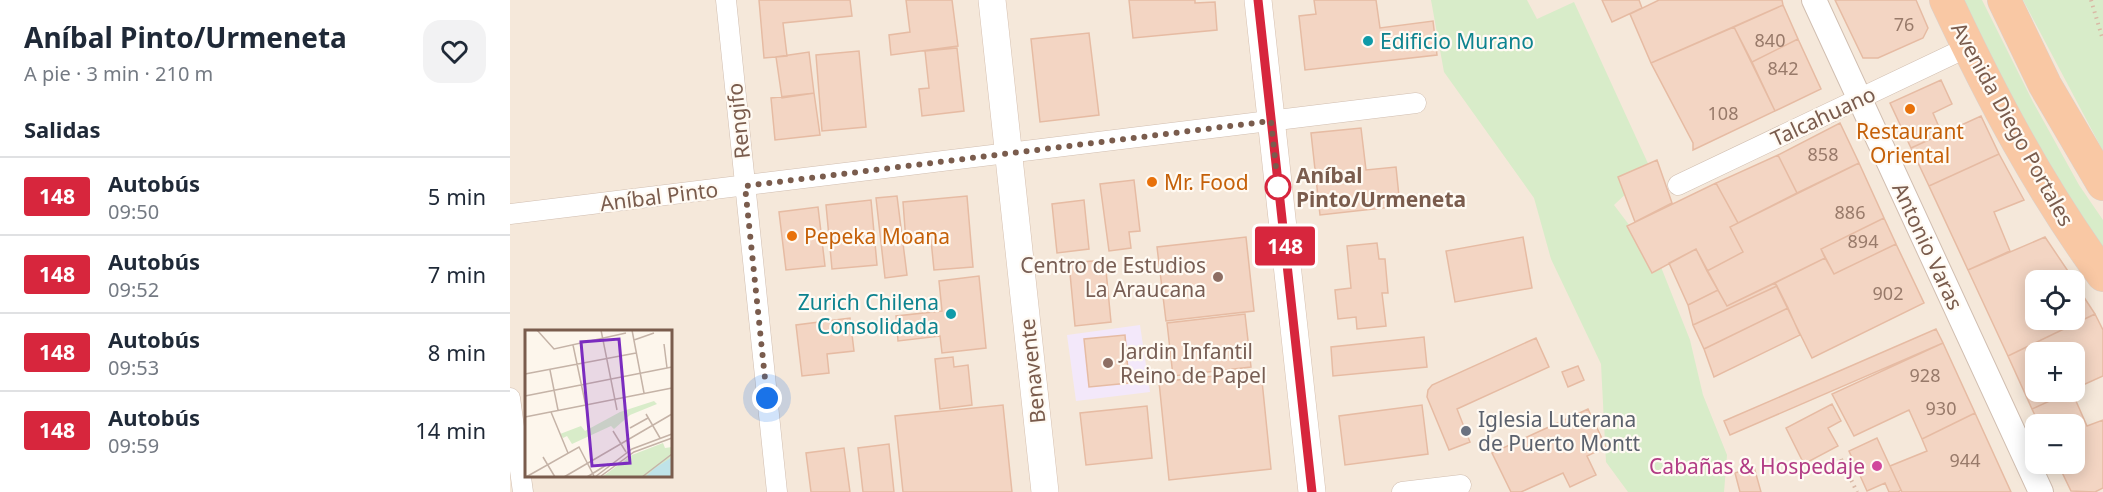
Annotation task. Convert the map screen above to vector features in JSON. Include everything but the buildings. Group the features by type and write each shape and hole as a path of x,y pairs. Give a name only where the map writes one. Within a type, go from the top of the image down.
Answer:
{"highway":[{"name":"Avenida Diego Portales","path":"1946,0 2012,133 2073,234 2103,275"},
{"path":"2004,0 2045,85 2103,184"}],"main road":[{"name":"Benavente","path":"992,0 1045,492"},
{"path":"1258,0 1312,492"}],"street":[{"name":"Rengifo","path":"726,0 777,492"},
{"name":"Antonio Varas","path":"1814,0 2041,492"},
{"name":"Talcahuano","path":"1678,185 1968,47"},
{"name":"Aníbal Pinto","path":"510,214 1416,103"},
{"path":"2073,234 2103,290"},
{"path":"510,398 523,492"},
{"path":"1402,492 1461,485"}],"path":[{"path":"2091,0 2103,40"},
{"path":"1841,459 1857,492"}],"shaded area":[{"path":"510,0 2103,0 2103,492 510,492"},
{"name":"Jardin Infantil Reino de Papel","path":"1140,325 1150,392 1076,401 1067,335"}],"green space":[{"path":"1431,0 1527,0 1537,19 1574,2 1651,170 1614,205 1661,267 1690,340 1703,395 1727,455 1724,492 1628,492 1606,462 1601,364 1551,259 1534,198 1444,72"},
{"path":"1962,0 1982,0 2033,102 2079,185 2103,220 2103,252 2048,167"},
{"path":"2023,0 2103,0 2103,151"}],"bus line":[{"name":"148","path":"1258,0 1312,492"}],"place":[{"name":"Edificio Murano","path":"1368,41"},
{"name":"Restaurant Oriental","path":"1910,109"},
{"name":"Mr. Food","path":"1152,182"},
{"name":"Aníbal Pinto/Urmeneta","path":"1278,187"},
{"name":"Pepeka Moana","path":"792,236"},
{"name":"Centro de Estudios La Araucana","path":"1218,277"},
{"name":"Zurich Chilena Consolidada","path":"951,314"},
{"name":"Jardin Infantil Reino de Papel","path":"1108,363"},
{"name":"Iglesia Luterana de Puerto Montt","path":"1466,431"},
{"name":"Cabañas & Hospedaje","path":"1877,466"}],"route":[{"path":"767,398 745,186 1271,121 1278,187"}]}
